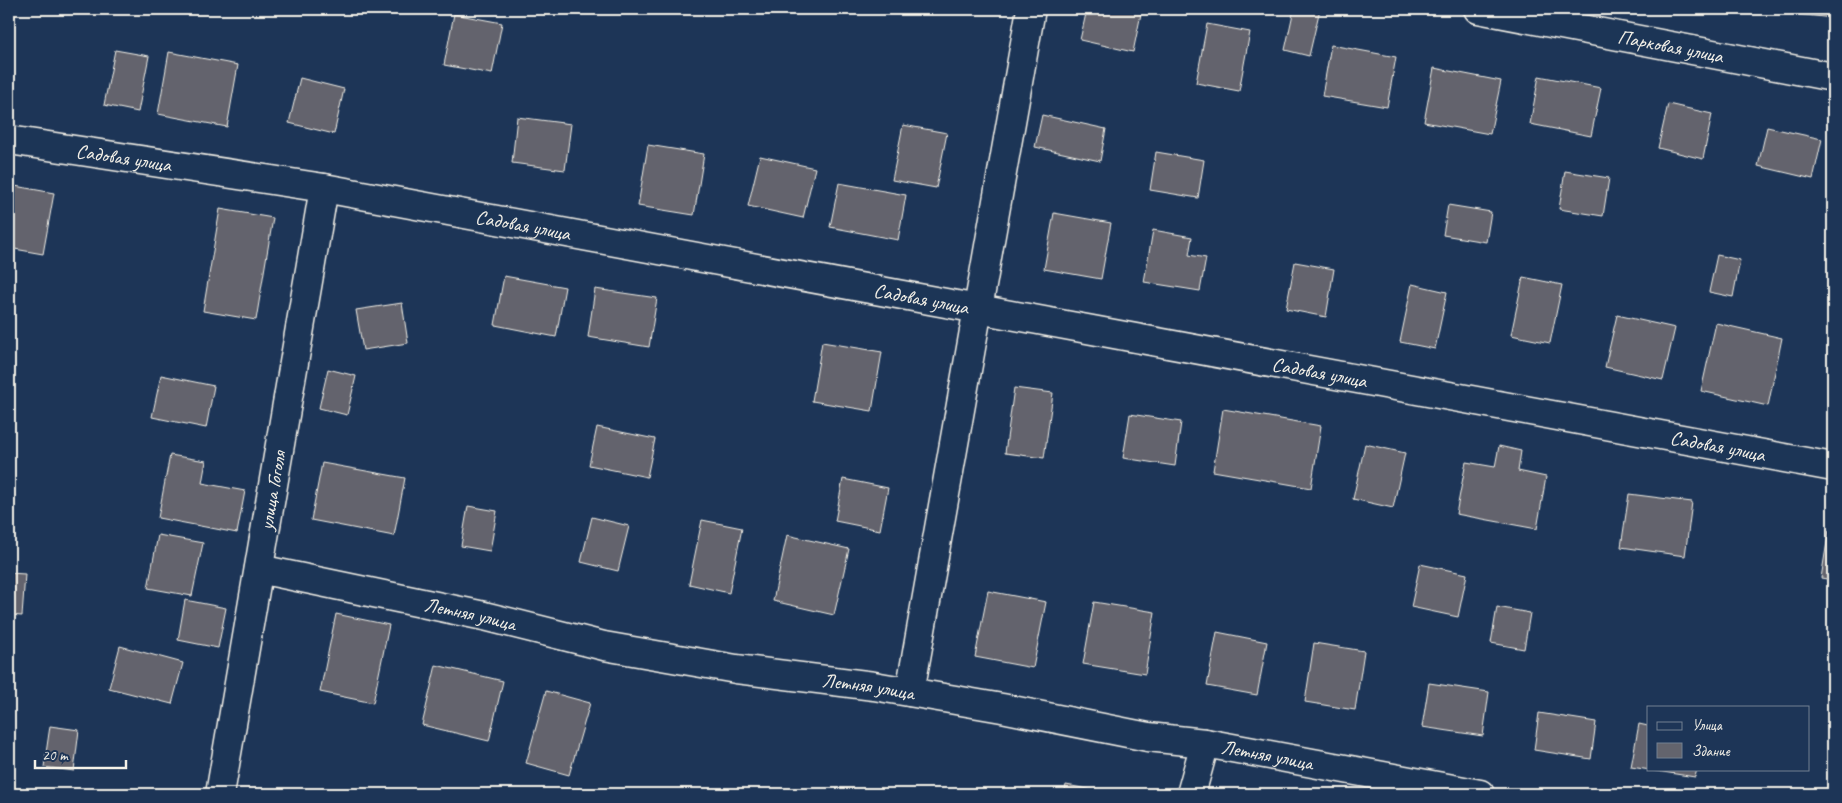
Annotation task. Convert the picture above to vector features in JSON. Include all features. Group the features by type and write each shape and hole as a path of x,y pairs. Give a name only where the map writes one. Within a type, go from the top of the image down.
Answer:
{"street":[{"path":"910,692 1031,9"},
{"name":"Парковая улица","path":"1478,9 1833,77"},
{"name":"Садовая улица","path":"9,140 324,188 1833,467"},
{"name":"улица Гоголя","path":"220,794 324,188"},
{"name":"Летняя улица","path":"259,569 484,616 604,646 736,669 910,692 1148,737 1205,743 1480,794"},
{"path":"1191,794 1205,743"}],"building":[{"path":"1087,9 1142,9 1133,52 1080,40"},
{"path":"1294,9 1320,9 1309,56 1285,50"},
{"path":"1778,9 1833,9 1833,18 1777,12"},
{"path":"454,14 502,23 492,74 444,65"},
{"path":"1207,24 1250,32 1239,91 1196,83"},
{"path":"1331,45 1396,57 1387,107 1322,96"},
{"path":"115,50 149,56 138,112 104,105"},
{"path":"169,52 238,65 227,127 158,114"},
{"path":"1434,68 1501,81 1490,134 1424,122"},
{"path":"1539,76 1601,88 1591,136 1530,124"},
{"path":"300,78 344,89 334,134 289,123"},
{"path":"1668,104 1712,114 1703,159 1658,148"},
{"path":"1042,115 1106,129 1100,161 1035,147"},
{"path":"517,117 571,124 565,170 512,163"},
{"path":"903,125 947,133 936,188 892,180"},
{"path":"1767,127 1822,139 1813,179 1758,166"},
{"path":"648,145 704,154 694,215 638,206"},
{"path":"1156,152 1204,160 1198,198 1150,190"},
{"path":"760,156 815,168 803,218 748,206"},
{"path":"1565,171 1609,178 1603,216 1559,209"},
{"path":"839,183 906,195 898,240 830,227"},
{"path":"9,185 54,193 43,254 9,248"},
{"path":"1448,205 1491,212 1486,242 1443,235"},
{"path":"220,209 273,218 256,320 203,311"},
{"path":"1054,213 1111,223 1101,279 1044,269"},
{"path":"1153,230 1192,237 1189,255 1206,258 1200,291 1144,282"},
{"path":"1717,255 1740,260 1733,297 1709,292"},
{"path":"1295,262 1334,269 1326,317 1286,309"},
{"path":"504,276 565,287 556,337 495,325"},
{"path":"1523,277 1562,285 1550,343 1511,335"},
{"path":"1412,284 1447,292 1435,349 1400,342"},
{"path":"595,289 657,298 649,347 588,337"},
{"path":"402,303 408,343 363,350 356,310"},
{"path":"1617,315 1675,328 1663,380 1605,367"},
{"path":"1716,323 1782,338 1768,406 1701,391"},
{"path":"822,342 882,352 872,411 812,401"},
{"path":"328,369 356,376 347,415 319,408"},
{"path":"161,375 214,386 206,428 152,417"},
{"path":"1014,388 1053,393 1044,458 1005,453"},
{"path":"1223,409 1321,426 1311,488 1213,471"},
{"path":"1130,414 1181,422 1175,466 1123,458"},
{"path":"597,427 655,439 647,477 589,465"},
{"path":"1365,444 1405,453 1393,508 1353,499"},
{"path":"1499,446 1521,451 1518,471 1546,477 1537,529 1456,514 1466,462 1495,467"},
{"path":"170,455 206,461 202,483 245,491 237,533 158,518"},
{"path":"322,463 405,478 394,536 311,520"},
{"path":"843,479 888,488 880,530 835,521"},
{"path":"1629,494 1692,502 1685,556 1621,547"},
{"path":"468,506 497,511 490,551 461,546"},
{"path":"592,517 629,526 618,571 581,562"},
{"path":"702,520 742,528 729,593 689,584"},
{"path":"1829,530 1833,531 1833,580 1821,578"},
{"path":"158,535 203,543 192,596 148,588"},
{"path":"787,535 849,549 834,615 773,601"},
{"path":"1420,564 1467,574 1458,617 1411,607"},
{"path":"9,573 25,574 22,616 9,615"},
{"path":"988,591 1046,602 1033,668 975,657"},
{"path":"185,600 226,608 218,648 178,640"},
{"path":"1094,602 1155,612 1145,674 1083,664"},
{"path":"1497,607 1530,613 1524,649 1491,643"},
{"path":"336,614 389,625 373,703 320,692"},
{"path":"1217,632 1267,642 1257,695 1207,686"},
{"path":"1314,643 1364,651 1355,710 1305,702"},
{"path":"120,646 183,663 172,704 109,688"},
{"path":"436,665 503,681 489,741 422,725"},
{"path":"1429,683 1489,692 1483,736 1422,727"},
{"path":"546,691 590,703 569,775 526,763"},
{"path":"1539,713 1596,722 1591,759 1534,750"},
{"path":"1639,724 1647,726 1647,770 1631,767"},
{"path":"50,726 79,730 74,771 44,767"},
{"path":"1650,770 1697,770 1695,777"},
{"path":"1066,785 1116,794 1064,794"}]}
